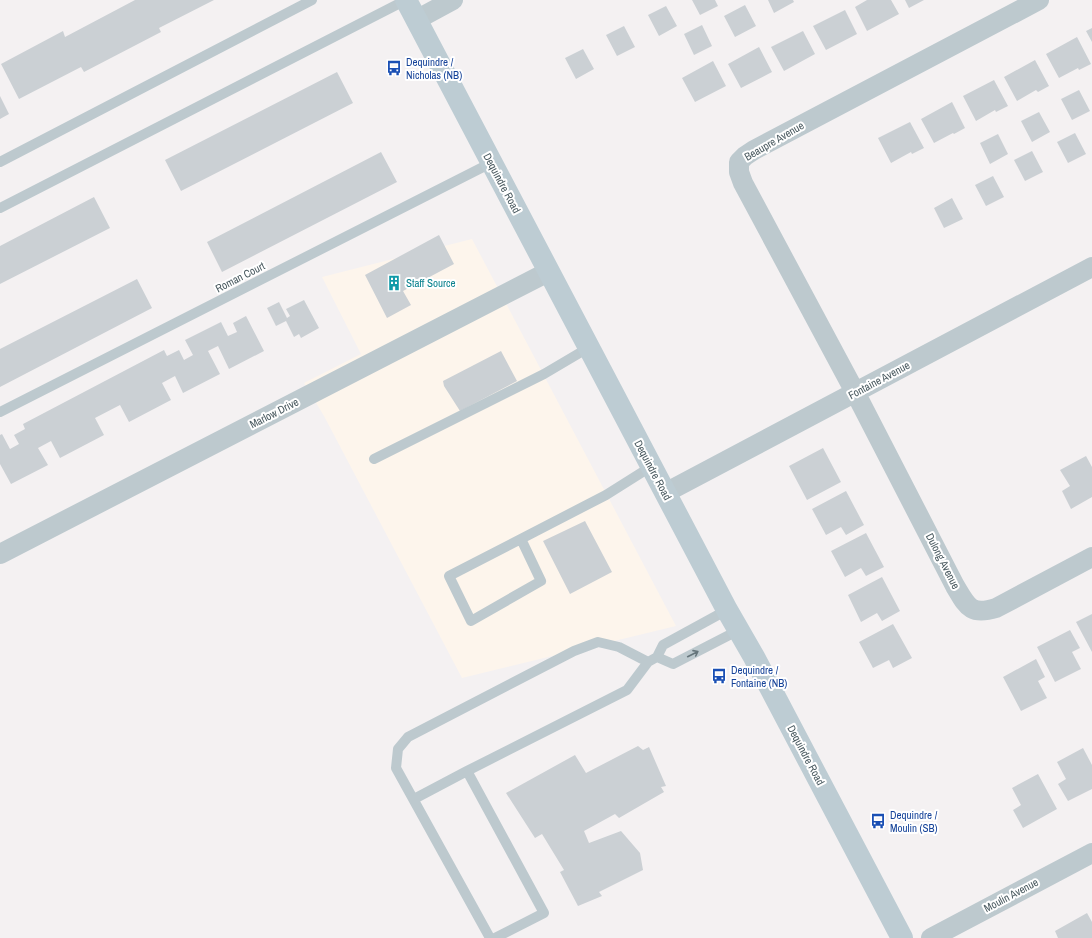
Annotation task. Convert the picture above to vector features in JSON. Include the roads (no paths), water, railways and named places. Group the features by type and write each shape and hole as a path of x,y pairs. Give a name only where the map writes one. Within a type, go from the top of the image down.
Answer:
{"main road":[{"name":"Dequindre Road","path":"406,0 588,348 652,466 727,610 758,664 902,938"}],"street":[{"path":"416,20 453,0"},
{"name":"Beaupre Avenue","path":"855,392 744,183 739,172 739,162 754,150 1039,0"},
{"name":"Fontaine Avenue","path":"665,493 1092,267"},
{"name":"Marlow Drive","path":"0,554 548,272"},
{"name":"Dulong Avenue","path":"855,392 955,586 968,606 975,611 984,612 996,608 1092,557"},
{"name":"Moulin Avenue","path":"931,938 1092,853"}],"lane":[{"path":"0,162 312,0"},
{"path":"0,208 406,0"},
{"name":"Roman Court","path":"0,412 491,163"},
{"path":"374,460 544,374 588,348"},
{"path":"521,539 541,581 472,621 449,576 606,495 652,466"},
{"path":"414,799 627,690 648,662 657,657 663,646 727,610"},
{"path":"657,657 673,664 739,630"},
{"path":"490,938 396,768 398,749 408,737 574,651 598,642 619,647 648,662"},
{"path":"467,771 544,913 495,938"}],"place":[{"name":"Dequindre / Nicholas (NB)","path":"394,68"},
{"name":"Staff Source","path":"394,283"},
{"name":"Dequindre / Fontaine (NB)","path":"719,676"},
{"name":"Dequindre / Moulin (SB)","path":"878,821"}]}
